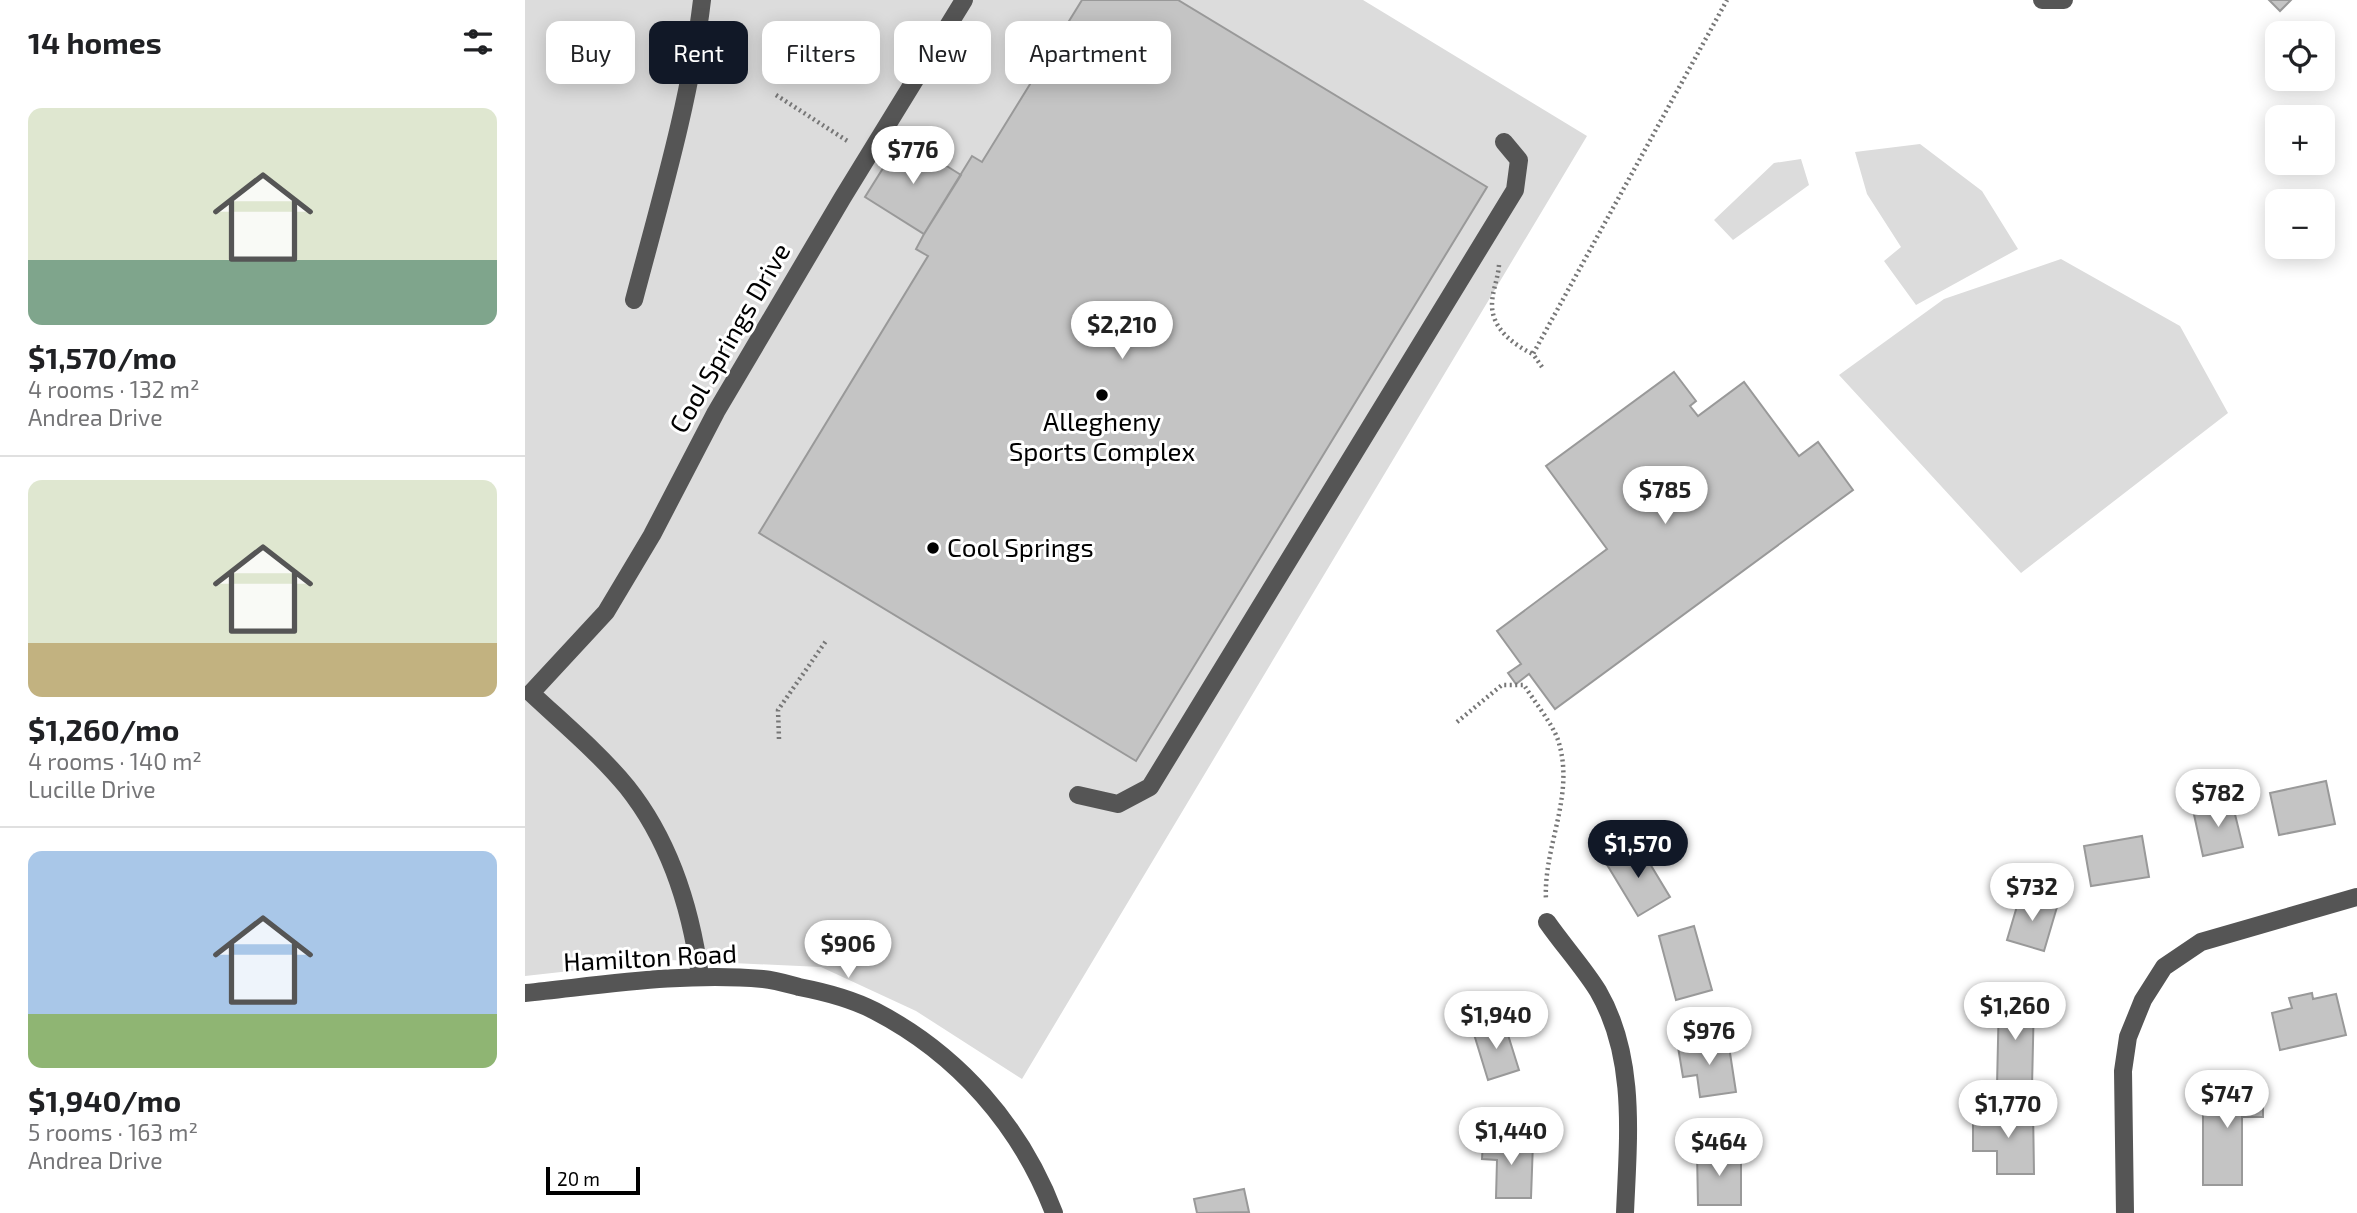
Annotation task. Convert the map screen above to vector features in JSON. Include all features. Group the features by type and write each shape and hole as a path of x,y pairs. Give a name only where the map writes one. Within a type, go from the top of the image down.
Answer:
{"street":[{"path":"634,300 688,88 702,0"},
{"name":"Cool Springs Drive","path":"700,976 694,935 678,880 656,828 627,787 531,693 606,612 652,534 716,412 964,0"},
{"path":"2042,0 2064,0"},
{"path":"1078,795 1118,804 1150,787 1515,190 1519,160 1504,142"},
{"path":"2125,1213 2123,1072 2128,1037 2143,1000 2164,967 2201,942 2357,897"},
{"path":"1547,922 1598,992 1620,1042 1629,1107 1625,1213"},
{"name":"Hamilton Road","path":"525,993 700,976 766,979 826,992 874,1010 959,1069 994,1106 1042,1181 1053,1213"}],"path":[{"path":"1534,354 1727,0"},
{"path":"776,95 869,155"},
{"path":"1494,258 1499,263 1492,306 1496,321 1509,339 1534,354 1542,367"},
{"path":"779,739 778,710 826,641"},
{"path":"1457,722 1502,685 1524,685 1558,739 1563,770 1561,812 1545,878 1547,922"}],"shaded area":[{"name":"Cool Springs","path":"525,0 1363,0 1587,136 1022,1079 916,1011 821,967 669,960 525,976"},
{"path":"1920,144 1982,191 2018,249 1916,305 1884,261 1901,247 1867,194 1855,152"},
{"path":"1801,159 1809,185 1733,240 1714,220 1774,163"},
{"path":"2061,259 2180,326 2228,413 2021,573 1839,375 1944,299"}],"building":[{"name":"Allegheny Sports Complex","path":"1082,0 1178,0 1487,187 1136,761 759,533 928,256 916,249 924,234 972,156 982,162 1030,84 1171,84 1171,21 1069,21"},
{"path":"2269,0 2291,0 2280,11"},
{"path":"902,138 961,175 924,234 865,197"},
{"path":"1674,372 1696,401 1690,406 1698,416 1744,382 1799,456 1818,442 1853,490 1555,709 1529,674 1516,684 1508,673 1521,664 1497,631 1607,549 1546,466"},
{"path":"2326,781 2335,824 2279,835 2270,793"},
{"path":"2232,802 2243,847 2203,856 2193,810"},
{"path":"2142,836 2149,877 2091,886 2084,846"},
{"path":"1638,844 1670,897 1638,916 1606,863"},
{"path":"2020,896 2057,907 2044,951 2007,940"},
{"path":"1694,926 1712,990 1676,1000 1659,936"},
{"path":"2312,993 2313,999 2336,994 2346,1035 2280,1050 2272,1013 2292,1008 2289,998"},
{"path":"1999,998 2034,999 2032,1087 1997,1086"},
{"path":"1504,1022 1519,1070 1488,1080 1473,1031"},
{"path":"1728,1040 1736,1092 1700,1097 1697,1075 1683,1077 1678,1047"},
{"path":"2203,1085 2263,1085 2263,1117 2242,1117 2242,1185 2203,1185"},
{"path":"2033,1108 2034,1174 1997,1174 1997,1151 1973,1151 1973,1118 2005,1117 2004,1109"},
{"path":"1483,1140 1533,1142 1531,1198 1496,1198 1497,1160 1482,1159"},
{"path":"1697,1152 1741,1152 1741,1205 1698,1205"},
{"path":"1244,1189 1249,1212 1197,1213 1194,1199"}],"place":[{"name":"Allegheny Sports Complex","path":"1102,395"},
{"name":"Cool Springs","path":"933,548"}]}
